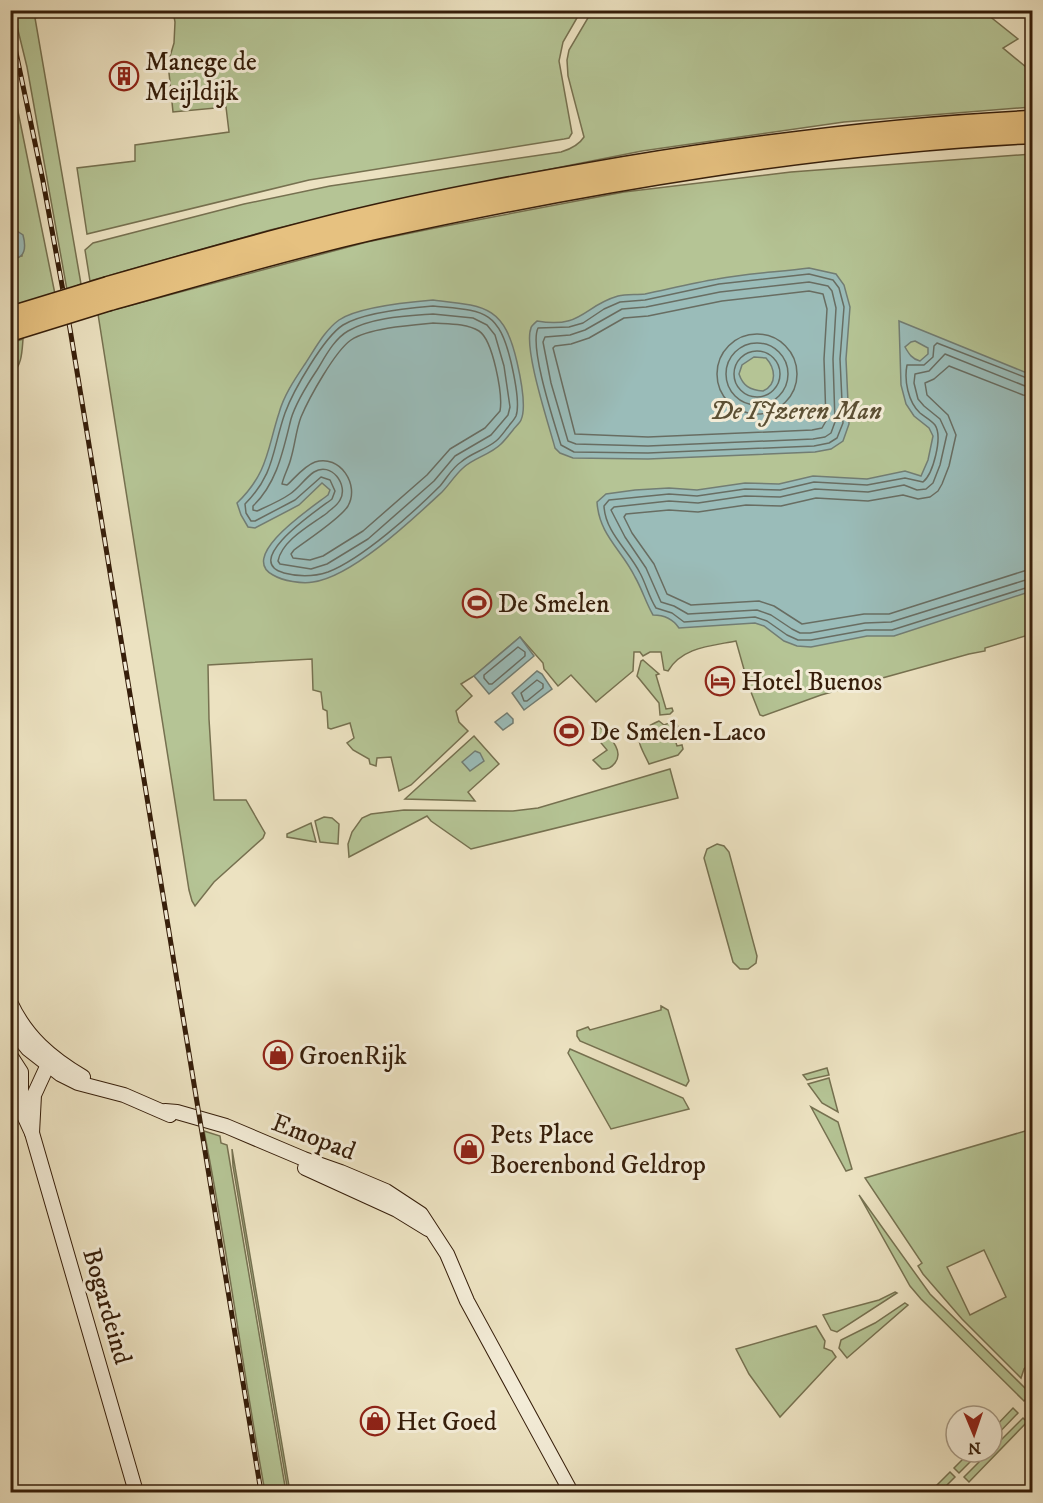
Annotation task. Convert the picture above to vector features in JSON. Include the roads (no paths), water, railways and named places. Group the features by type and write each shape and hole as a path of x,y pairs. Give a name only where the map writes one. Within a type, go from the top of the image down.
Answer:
{"highway":[{"path":"10,332 237,249 352,220 562,177 710,152 856,134 1032,120"},
{"path":"10,316 243,263 379,229 567,191 714,167 864,148 1032,134"}],"main road":[{"path":"10,1002 24,1028 49,1061"},
{"path":"10,1027 27,1049 49,1061"},
{"name":"Bogardeind","path":"10,1055 21,1072 21,1109 32,1133 136,1492"},
{"name":"Emopad","path":"49,1061 78,1083 97,1087 165,1111 177,1112 226,1126 381,1188 421,1214 447,1254 467,1300 571,1492"},
{"name":"Bogardeind","path":"32,1133 34,1095 49,1061"}],"water":[{"path":"17,231 23,235 24,251 20,257 11,258 11,234"},
{"path":"809,268 836,274 844,285 850,307 846,359 849,424 843,441 831,449 815,452 648,459 573,458 560,453 555,448 533,369 529,338 531,328 537,321 564,322 606,300 621,295 645,294 728,277","holes":["754,357 766,358 773,371 773,380 763,391 754,390 743,382 739,374 742,365"]},
{"path":"433,300 479,307 490,312 506,329 512,343 521,383 523,414 520,421 501,444 467,465 442,492 399,531 346,570 329,578 309,583 287,580 273,575 264,567 264,556 271,544 295,520 328,495 330,490 322,483 299,505 255,528 248,527 241,515 237,503 261,471 281,406 290,387 320,340 339,320 371,308"},
{"path":"899,321 1032,375 1032,591 894,636 867,636 811,647 797,646 784,641 764,626 755,623 679,628 668,618 653,615 630,567 606,533 597,502 606,494 635,490 669,488 697,490 745,483 779,484 813,476 867,479 905,471 921,476 928,460 933,436 929,428 914,416 906,404 901,385","holes":["915,341 928,348 928,354 920,361 911,356 905,347"]},
{"path":"520,637 534,656 489,694 474,676"},
{"path":"537,671 542,674 552,689 524,710 512,693"},
{"path":"507,713 513,719 513,723 503,730 495,722"},
{"path":"475,751 480,753 484,761 470,771 462,762"}],"railway":[{"path":"10,24 43,181 70,329 261,1492"}],"place":[{"name":"Manege de Meijldijk","path":"124,76"},
{"name":"De Smelen","path":"477,603"},
{"name":"Hotel Buenos","path":"720,681"},
{"name":"De Smelen-Laco","path":"569,731"},
{"name":"GroenRijk","path":"278,1055"},
{"name":"Pets Place Boerenbond Geldrop","path":"469,1149"},
{"name":"Het Goed","path":"375,1421"}],"park label":[{"name":"De IJzeren Man","path":"796,410"}]}
